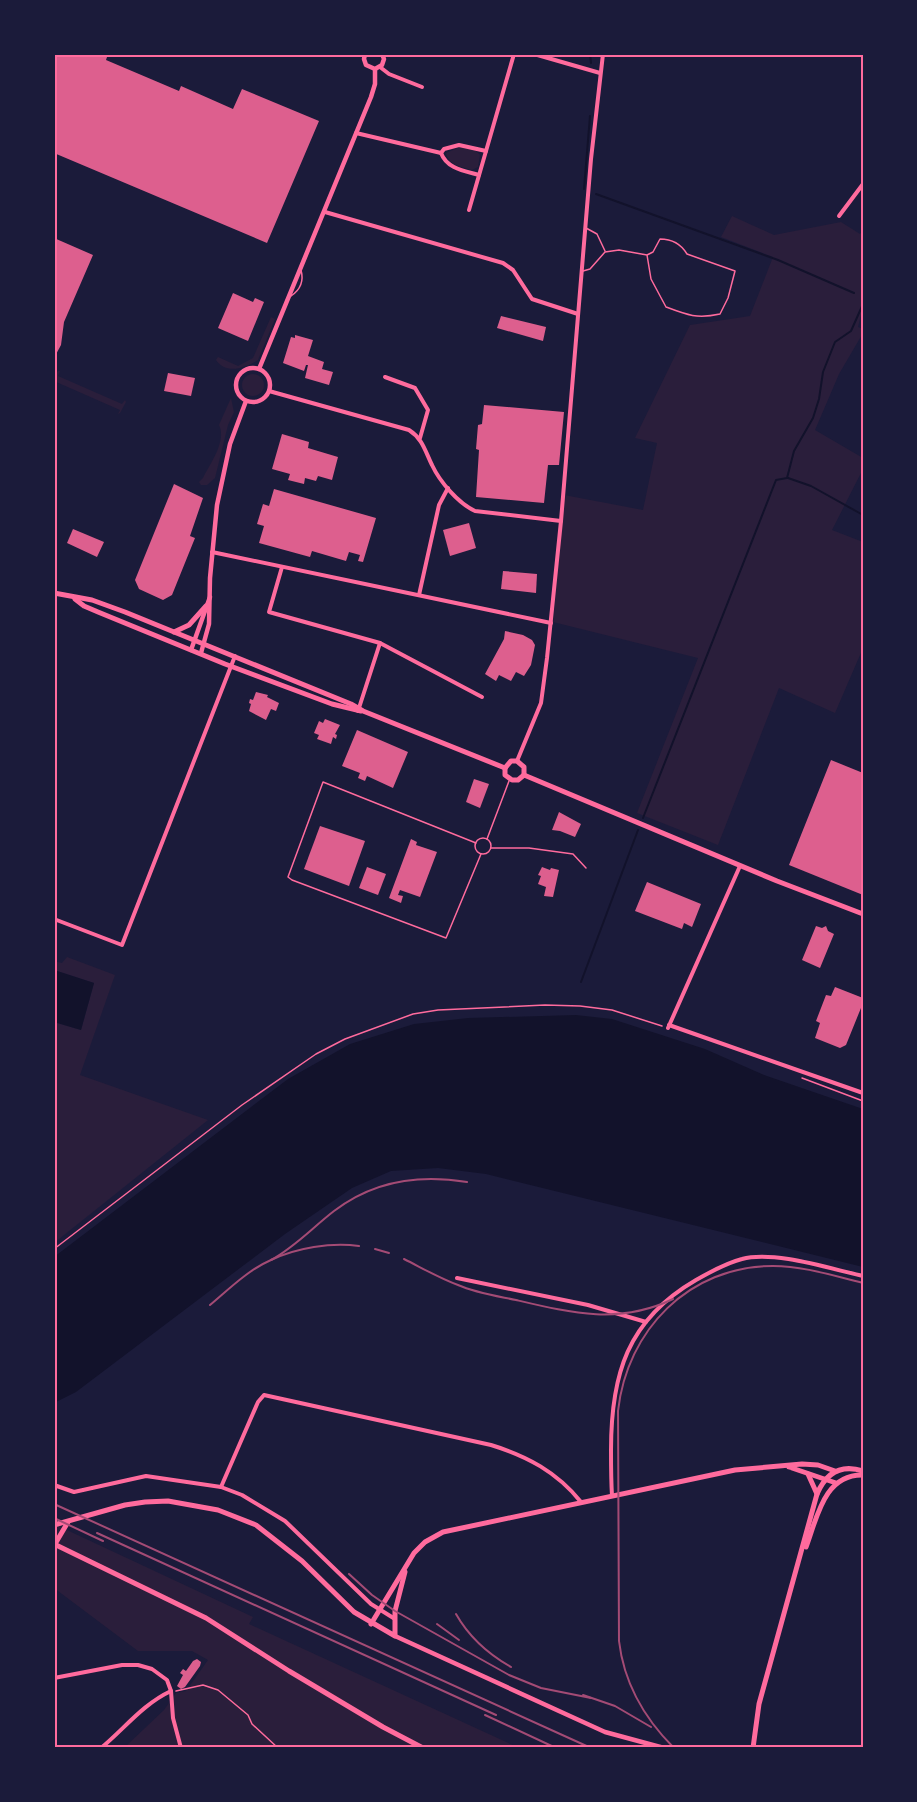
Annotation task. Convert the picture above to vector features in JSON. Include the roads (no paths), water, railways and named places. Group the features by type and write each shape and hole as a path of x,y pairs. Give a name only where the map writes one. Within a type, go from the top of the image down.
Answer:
{"main road":[{"path":"54,593 92,600 194,639 360,710 505,768"},
{"path":"74,598 91,609 231,666 332,704 360,710"},
{"path":"174,632 189,625 206,606"},
{"path":"511,761 517,761 524,767 524,775 518,780 509,779 505,775 505,768 511,761"},
{"path":"524,775 863,914"},
{"path":"371,1624 419,1547 443,1532 735,1470 802,1464 825,1468 836,1483"},
{"path":"788,1466 807,1472 830,1475 847,1468 863,1473"},
{"path":"807,1472 817,1494"},
{"path":"795,1577 824,1500 836,1483 863,1473"},
{"path":"753,1748 759,1704 817,1494 830,1475"},
{"path":"54,1531 58,1525 125,1504 168,1501 218,1510 255,1525 287,1548 354,1612 394,1636 395,1619 406,1568"},
{"path":"58,1525 54,1544 206,1618 307,1682 423,1748"}],"street":[{"path":"365,54 366,65 422,87"},
{"path":"259,369 356,134 375,84 377,68 384,59 382,54"},
{"path":"469,210 514,54"},
{"path":"534,54 600,73"},
{"path":"517,761 541,704 551,623 603,54"},
{"path":"356,134 441,153"},
{"path":"441,153 444,148 459,145 486,151"},
{"path":"441,153 443,159 453,167 479,175"},
{"path":"838,216 863,184"},
{"path":"325,212 503,263 513,270 532,299 578,314"},
{"path":"259,369 267,375 270,381 269,391 262,400 246,401 236,390 237,380 243,371 259,369"},
{"path":"385,377 415,388 428,410 419,438"},
{"path":"269,391 408,430 419,438 426,448 437,474 448,488 465,506 475,512 561,521"},
{"path":"201,653 209,624 212,552 217,505 230,444 246,401"},
{"path":"420,595 439,505 448,488"},
{"path":"212,552 551,623"},
{"path":"282,567 269,612 380,643 482,697"},
{"path":"191,650 211,594"},
{"path":"360,710 380,643"},
{"path":"54,919 122,945 235,656"},
{"path":"740,865 668,1026 863,1094"},
{"path":"612,1496 611,1411 614,1394 629,1350 646,1322 665,1302 690,1283 742,1258 777,1258 863,1276"},
{"path":"457,1278 588,1305 646,1322"},
{"path":"221,1487 258,1402 264,1395 518,1453 562,1481 581,1502"},
{"path":"54,1485 74,1492 146,1476 221,1487 242,1495 285,1521 371,1604 395,1619"},
{"path":"394,1636 605,1732 664,1748"},
{"path":"54,1678 105,1668 138,1665 152,1670 167,1680 171,1690 172,1718 181,1748"},
{"path":"101,1748 159,1696 171,1690"}],"lane":[{"path":"586,228 597,234 605,252"},
{"path":"582,271 590,269 605,252 619,250 647,255 653,252 660,239 663,238 682,245 687,254 735,271 728,298 720,314 693,317 666,307 651,279 647,255"},
{"path":"487,839 509,779"},
{"path":"476,843 323,782 288,871 288,877 446,938 481,854"},
{"path":"479,839 487,839 491,842 492,848 487,854 481,854 477,851 476,843 479,839"},
{"path":"492,848 529,848 573,854 586,868"}],"waterway":[{"path":"590,54 591,63"},
{"path":"584,189 590,116"},
{"path":"596,194 778,260 854,293"},
{"path":"643,818 776,480 787,478 794,451 813,418 819,399 823,372 835,342 851,331 863,304"},
{"path":"788,478 811,486 863,515"},
{"path":"581,982 638,830"}],"railway":[{"path":"271,1260 296,1243 334,1211 364,1193 397,1182 414,1180 467,1182"},
{"path":"210,1305 247,1274 281,1256 302,1249 325,1246 359,1246"},
{"path":"375,1249 389,1253"},
{"path":"404,1259 472,1290 576,1312 595,1314 633,1312 673,1299"},
{"path":"674,1748 653,1725 637,1699 625,1672 619,1641 618,1411 624,1382 634,1354 649,1330 667,1308 689,1291 715,1277 743,1269 785,1266 863,1283"},
{"path":"54,1504 591,1748"},
{"path":"54,1518 103,1541"},
{"path":"97,1533 496,1715"},
{"path":"349,1574 372,1595 395,1611 509,1675 541,1688 591,1698"},
{"path":"456,1614 480,1644 511,1667"},
{"path":"437,1624 459,1640"},
{"path":"583,1695 615,1706 651,1727"},
{"path":"485,1715 556,1748"}]}
